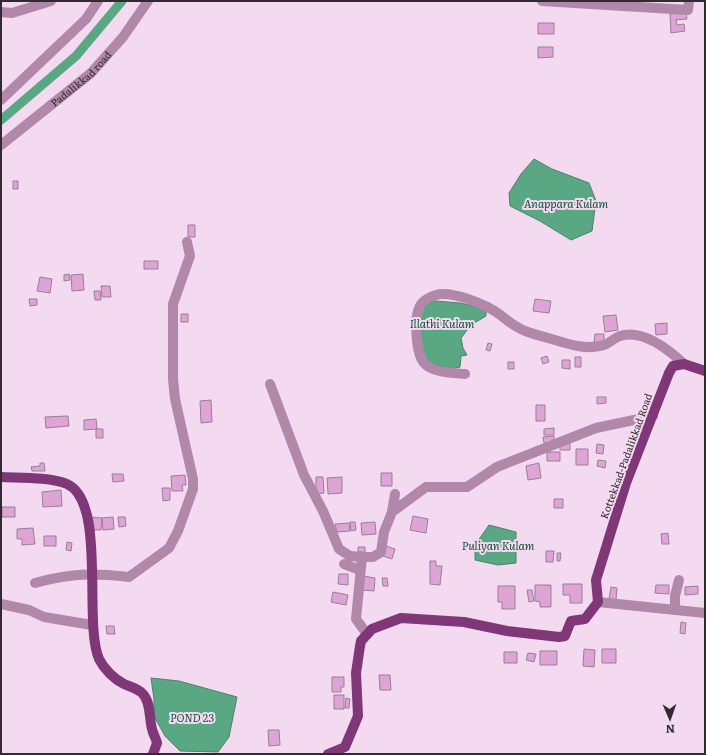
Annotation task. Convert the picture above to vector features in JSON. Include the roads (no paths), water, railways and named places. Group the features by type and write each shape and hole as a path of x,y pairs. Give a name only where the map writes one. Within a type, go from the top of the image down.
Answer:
{"main road":[{"path":"684,364 705,370"},
{"name":"Kottekkad-Padalikkad Road","path":"598,602 596,580 626,483 673,366 684,364"},
{"path":"1,477 55,481 67,484 75,489 80,496 89,525 93,573 92,625 96,650 105,668 118,680 142,692 146,698 152,730 157,743 153,754"},
{"path":"328,754 345,746 358,716 356,673 361,641 372,629 402,618 464,622 507,631 562,637 565,636 570,621 585,619 598,602"}],"street":[{"path":"1,12 12,12 51,1"},
{"path":"1,100 86,19 98,1"},
{"name":"Padalikkad road","path":"1,145 91,73 123,37 148,1"},
{"path":"542,1 688,10 689,1"},
{"path":"35,583 56,577 93,573 129,577 169,548 178,531 193,489 193,479 175,399 173,379 174,304 190,256 187,242"},
{"path":"465,374 433,369 425,364 418,348 416,329 419,309 422,302 436,295 463,297 498,314 506,321 520,329 579,347 603,346 619,336 632,335 649,340 666,348 684,364"},
{"path":"270,384 304,475 323,511 339,549 350,556 362,557 373,556 381,552 384,532 392,512 395,494"},
{"path":"392,512 426,487 467,487 497,467 596,428 654,416"},
{"path":"362,557 356,619 367,634"},
{"path":"344,564 360,570"},
{"path":"675,610 675,596 679,580"},
{"path":"598,602 705,613"},
{"path":"1,604 29,610 44,617 92,625"}],"water":[{"name":"Anappara Kulam","path":"534,159 552,169 589,183 596,201 592,231 571,240 540,221 510,206 509,193 521,174"},
{"name":"Illathi Kulam","path":"436,301 460,303 486,309 486,316 471,325 461,338 463,348 467,355 461,356 460,367 452,369 426,363 421,341 420,306"},
{"name":"Puliyan Kulam","path":"489,525 516,532 516,563 498,565 475,560 475,545"},
{"name":"POND 23","path":"151,678 179,681 237,697 229,737 218,752 180,751 165,736 154,716 154,699"}],"waterway":[{"path":"1,120 76,56 122,1"}]}
